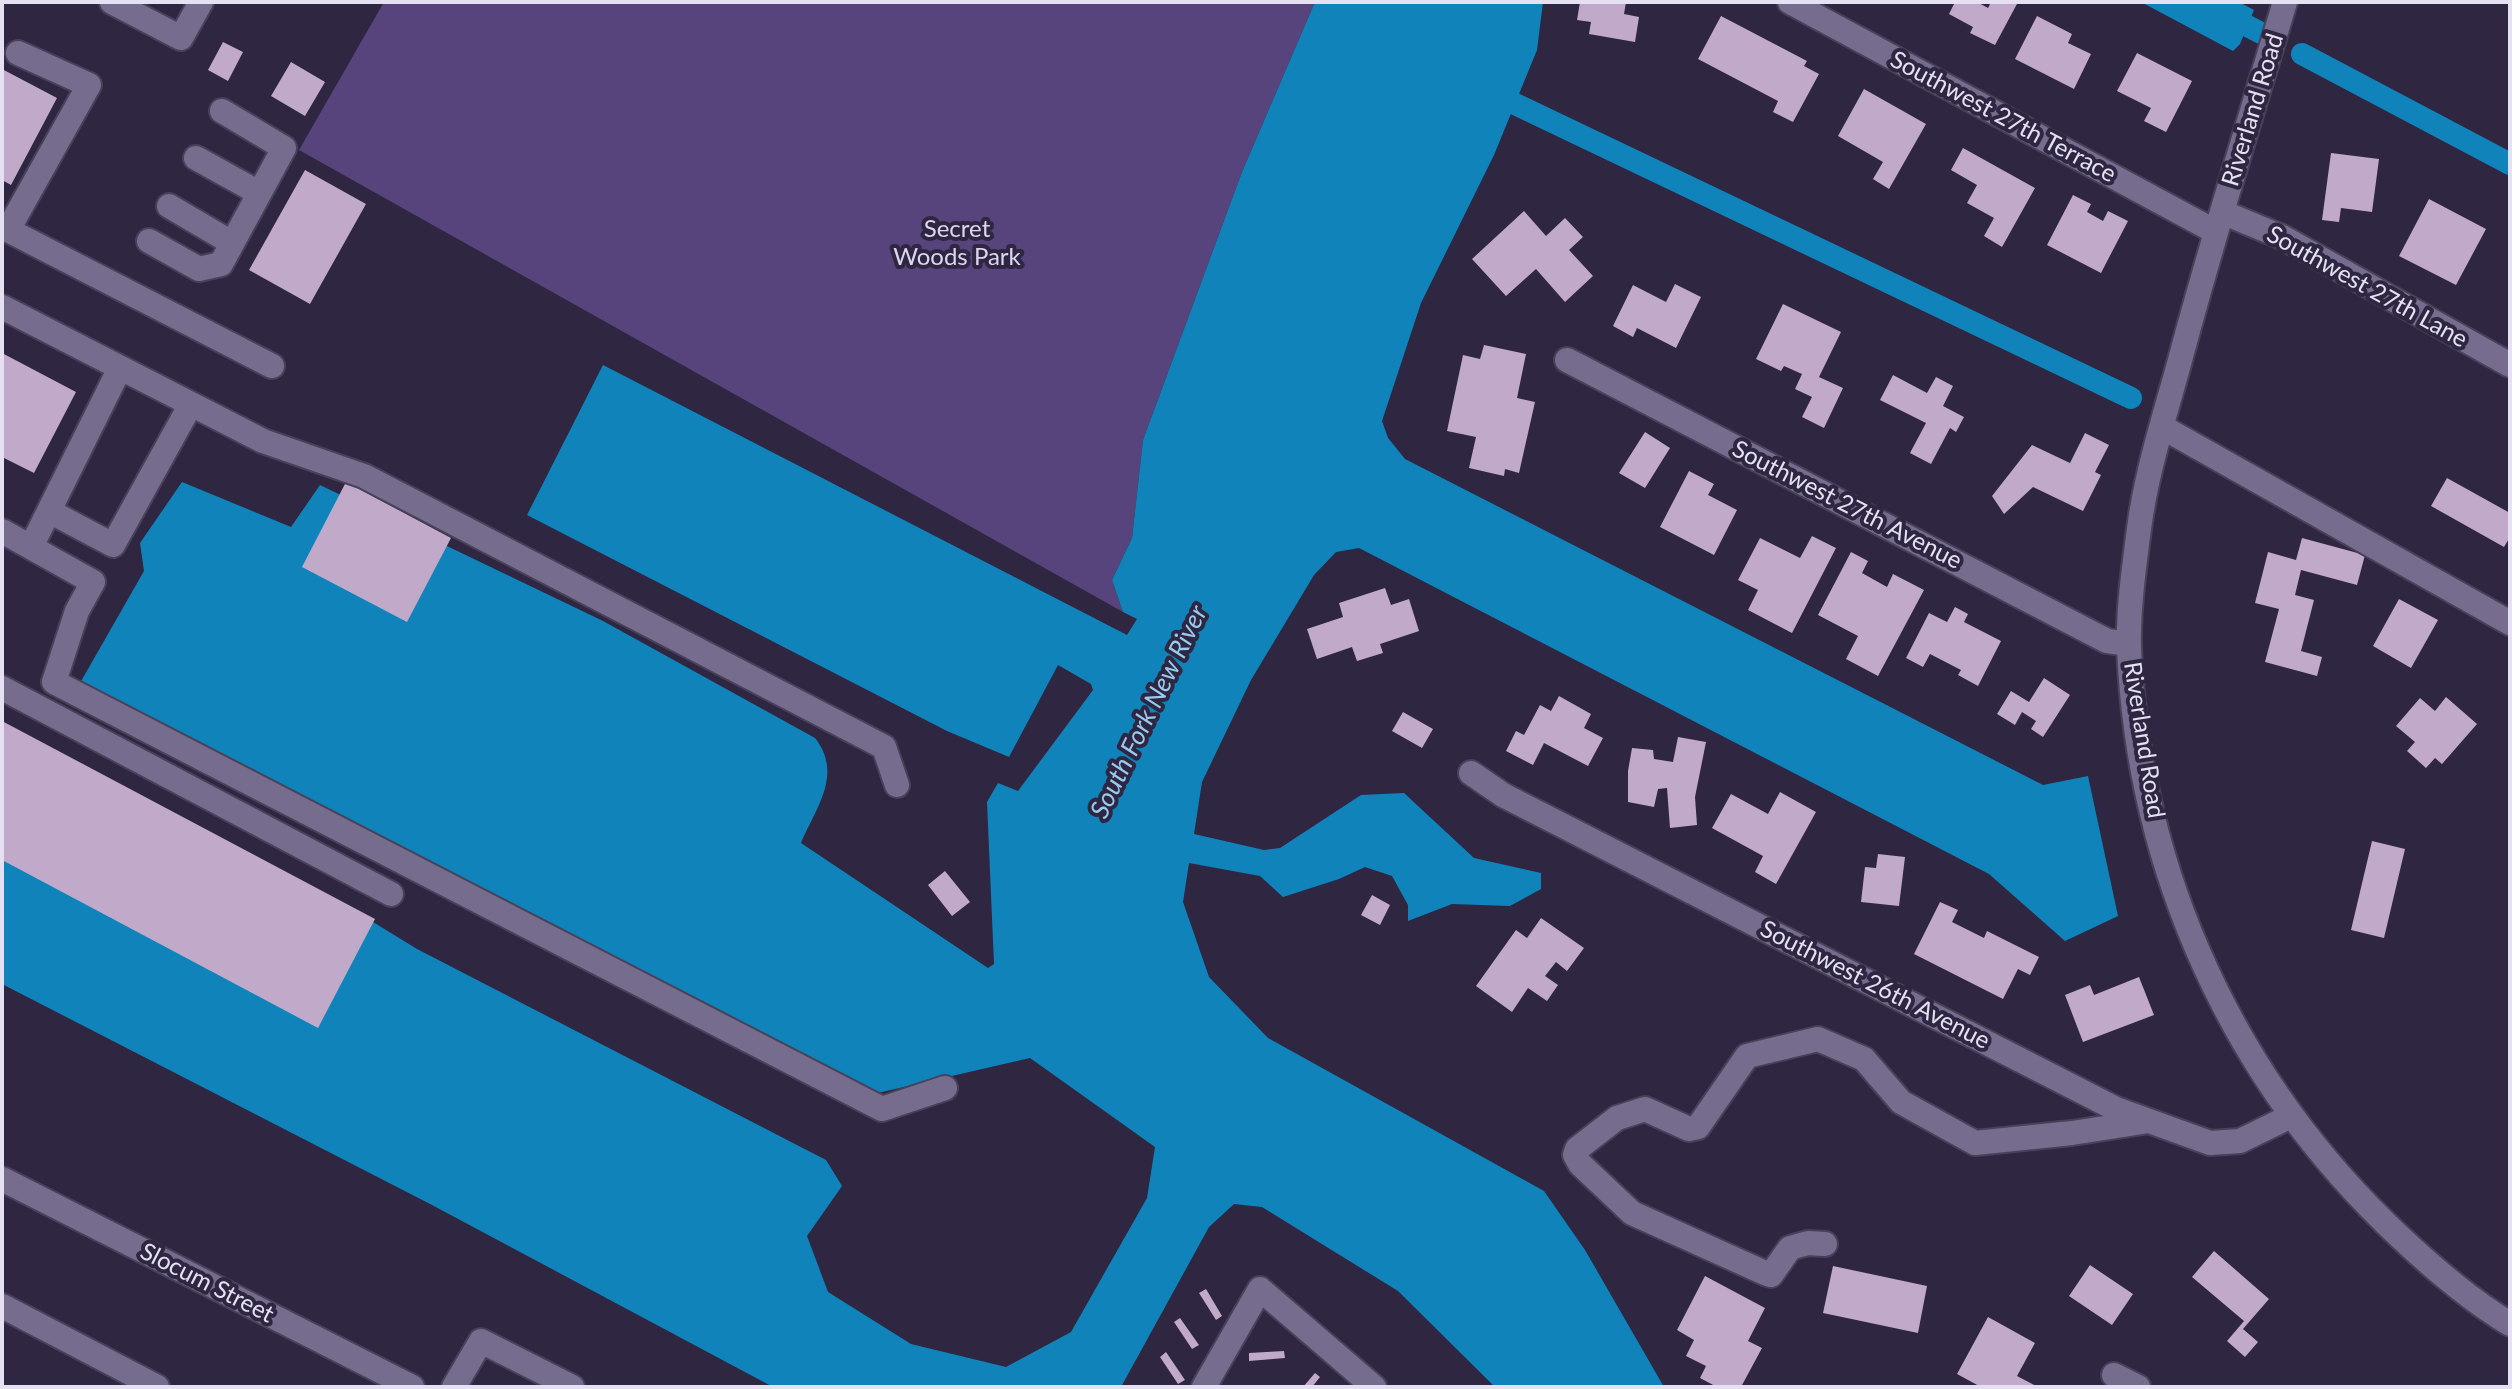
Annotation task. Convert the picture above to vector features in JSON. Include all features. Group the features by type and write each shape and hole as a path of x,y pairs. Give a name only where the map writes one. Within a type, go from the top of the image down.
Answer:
{"street":[{"path":"112,2 181,38 201,2"},
{"name":"Southwest 27th Terrace","path":"1790,2 2219,222"},
{"name":"Riverland Road","path":"2282,3 2162,427 2139,526 2129,644 2135,717 2147,790 2169,870 2201,959 2241,1041 2289,1117 2383,1221 2472,1299 2510,1324"},
{"path":"18,53 89,85 5,228 272,366"},
{"path":"149,241 199,269 221,264 284,148 222,111"},
{"path":"196,158 259,193"},
{"path":"169,206 232,243"},
{"name":"Southwest 27th Lane","path":"2219,222 2282,237 2510,365"},
{"path":"2,307 263,441 364,476 884,747 897,785"},
{"name":"Southwest 27th Avenue","path":"1567,360 2107,641 2129,644"},
{"path":"31,547 120,368"},
{"path":"49,511 113,545 191,404"},
{"path":"2162,427 2510,623"},
{"path":"2,531 93,582 77,611 54,682 882,1109 945,1088"},
{"path":"2,688 391,894"},
{"name":"Southwest 26th Avenue","path":"1471,773 1531,810 2116,1109 2210,1143 2240,1141 2289,1117"},
{"path":"1825,1244 1808,1243 1790,1248 1771,1275 1765,1273 1632,1213 1580,1164 1575,1155 1577,1149 1581,1142 1617,1118 1645,1109 1689,1129 1698,1127 1747,1056 1818,1039 1864,1059 1901,1102 1975,1143 2149,1121"},
{"name":"Slocum Street","path":"2,1179 412,1387"},
{"path":"1204,1387 1260,1289 1374,1387"},
{"path":"2,1306 157,1387"},
{"path":"454,1387 481,1341 572,1387"},
{"path":"2114,1375 2138,1387"}],"green space":[{"name":"Secret Woods Park","path":"384,2 1315,2 1242,172 1143,440 1132,538 1112,580 1123,612 299,150"}],"water":[{"name":"South Fork New River","path":"1315,2 1543,2 1537,50 1494,155 1421,303 1382,421 1388,438 1405,459 2043,785 2088,776 2118,916 2065,941 1989,874 1359,548 1336,552 1314,575 1251,680 1202,782 1194,834 1264,850 1280,848 1361,795 1404,793 1474,858 1541,873 1541,889 1510,906 1452,904 1408,921 1408,905 1392,876 1365,867 1283,897 1260,876 1189,863 1183,902 1209,977 1268,1038 1544,1191 1585,1250 1664,1387 1495,1387 1398,1291 1262,1207 1234,1204 1209,1227 1121,1387 773,1387 432,1205 2,984 2,727 373,922 417,949 826,1160 842,1186 807,1236 828,1292 911,1344 1006,1367 1071,1332 1147,1198 1155,1147 1030,1058 869,1095 80,683 144,571 140,543 182,482 291,527 320,485 603,621 815,738 827,764 827,777 820,803 801,843 988,968 994,964 987,802 998,783 1018,791 1093,690 1091,684 1058,665 1009,757 947,731 527,515 603,365 1127,635 1137,619 1123,612 1112,580 1132,538 1143,440 1242,172"},
{"path":"2141,2 2239,2 2254,10 2240,44 2233,51"}],"building":[{"path":"1580,2 1626,2 1624,14 1639,17 1635,42 1589,34 1591,22 1577,20"},
{"path":"1955,2 1977,2 1988,8 1991,2 2018,2 1995,45 1970,33 1973,27 1949,14"},
{"path":"1721,16 1807,61 1804,66 1819,74 1793,122 1773,112 1778,101 1698,59"},
{"path":"2037,16 2072,34 2068,43 2091,54 2074,89 2015,59"},
{"path":"223,42 243,52 228,81 208,70"},
{"path":"2137,53 2192,81 2166,132 2144,121 2151,108 2117,91"},
{"path":"291,62 325,82 305,116 271,96"},
{"path":"2,69 57,98 11,185 2,180"},
{"path":"1864,89 1926,124 1889,189 1873,179 1883,162 1838,136"},
{"path":"1963,148 2035,188 2002,247 1984,236 1994,218 1967,203 1977,185 1951,170"},
{"path":"2331,153 2379,159 2372,212 2341,208 2339,222 2322,220"},
{"path":"305,170 366,204 310,304 249,270"},
{"path":"2073,195 2091,204 2087,212 2103,221 2108,211 2128,221 2101,273 2047,245"},
{"path":"2429,199 2486,229 2456,285 2399,256"},
{"path":"1524,211 1546,236 1565,218 1583,237 1569,250 1593,276 1565,302 1536,269 1506,296 1472,259"},
{"path":"1675,284 1701,297 1676,348 1637,328 1633,337 1613,326 1633,285 1666,302"},
{"path":"1783,304 1841,332 1819,377 1843,388 1824,428 1802,417 1812,397 1795,389 1802,374 1784,366 1781,371 1756,359"},
{"path":"1484,345 1526,354 1517,398 1535,402 1519,473 1505,469 1504,476 1469,468 1476,437 1447,431 1463,355 1480,359"},
{"path":"2,353 76,392 34,473 2,457"},
{"path":"1893,375 1927,393 1936,377 1953,386 1943,406 1964,417 1956,432 1950,428 1931,464 1910,453 1926,423 1880,400"},
{"path":"1645,432 1670,448 1645,488 1619,473"},
{"path":"2085,433 2109,445 2095,472 2101,475 2083,511 2033,487 2004,514 1992,496 2032,445 2070,463"},
{"path":"1689,471 1714,484 1708,495 1737,510 1714,555 1660,527"},
{"path":"2447,478 2510,513 2510,537 2504,547 2431,506"},
{"path":"346,482 451,538 407,622 302,567"},
{"path":"1812,536 1836,548 1792,633 1748,610 1758,590 1738,580 1760,538 1800,558"},
{"path":"2302,538 2365,555 2357,585 2301,570 2295,595 2314,600 2301,651 2322,657 2317,676 2265,662 2279,609 2255,603 2268,552 2296,560"},
{"path":"1851,552 1868,561 1862,573 1887,587 1893,574 1924,590 1878,676 1846,659 1858,636 1818,615"},
{"path":"1385,588 1391,605 1409,599 1419,631 1380,644 1383,653 1357,661 1352,647 1317,659 1307,629 1343,617 1339,603"},
{"path":"2399,599 2438,620 2411,668 2373,646"},
{"path":"1955,607 1968,614 1964,622 2001,641 1978,686 1958,675 1961,670 1930,654 1923,667 1906,658 1929,613 1947,622"},
{"path":"2044,678 2070,695 2043,737 2031,729 2036,721 2022,712 2015,725 1997,714 2011,691 2029,702"},
{"path":"1559,696 1591,714 1584,728 1603,738 1588,766 1544,743 1533,765 1506,751 1516,731 1524,735 1540,705 1551,711"},
{"path":"2446,697 2477,724 2442,764 2435,758 2426,768 2407,751 2415,742 2396,726 2420,698 2435,711"},
{"path":"1403,712 1433,729 1422,748 1392,731"},
{"path":"2,721 375,919 318,1028 2,860"},
{"path":"1678,737 1706,742 1695,797 1697,825 1670,828 1667,788 1658,789 1654,807 1628,802 1628,771 1632,748 1653,750 1654,759 1673,762"},
{"path":"1780,792 1816,812 1776,884 1755,872 1763,856 1712,828 1731,794 1768,814"},
{"path":"2372,841 2405,849 2384,938 2351,930"},
{"path":"1878,854 1905,857 1899,906 1861,902 1865,867 1876,868"},
{"path":"945,871 970,902 952,916 928,885"},
{"path":"1372,895 1390,905 1380,925 1361,915"},
{"path":"1940,902 1958,910 1952,922 1984,938 1987,931 2039,957 2030,975 2018,969 2003,999 1914,954"},
{"path":"1541,918 1584,948 1567,971 1556,962 1545,976 1558,985 1547,1001 1528,988 1512,1012 1476,986 1516,930 1527,938"},
{"path":"2139,977 2154,1015 2083,1042 2065,995 2090,985 2094,995"},
{"path":"2214,1251 2269,1299 2243,1329 2258,1342 2245,1357 2227,1341 2244,1321 2192,1277"},
{"path":"2090,1265 2133,1294 2112,1325 2069,1296"},
{"path":"1833,1266 1927,1286 1918,1333 1823,1313"},
{"path":"1705,1276 1765,1308 1748,1341 1762,1348 1741,1387 1717,1387 1700,1378 1706,1366 1686,1356 1694,1340 1677,1330"},
{"path":"1206,1289 1222,1316 1216,1320 1199,1293"},
{"path":"1988,1317 2035,1343 2017,1376 2038,1387 1981,1387 1957,1374"},
{"path":"1180,1318 1199,1345 1192,1349 1174,1322"},
{"path":"1284,1351 1285,1358 1249,1361 1249,1353"},
{"path":"1166,1352 1185,1380 1178,1384 1160,1357"},
{"path":"1315,1373 1320,1377 1312,1387 1303,1387"}],"waterway":[{"path":"2201,2 2261,33"},
{"path":"2302,54 2510,164"},
{"path":"1490,92 2131,398"}]}
